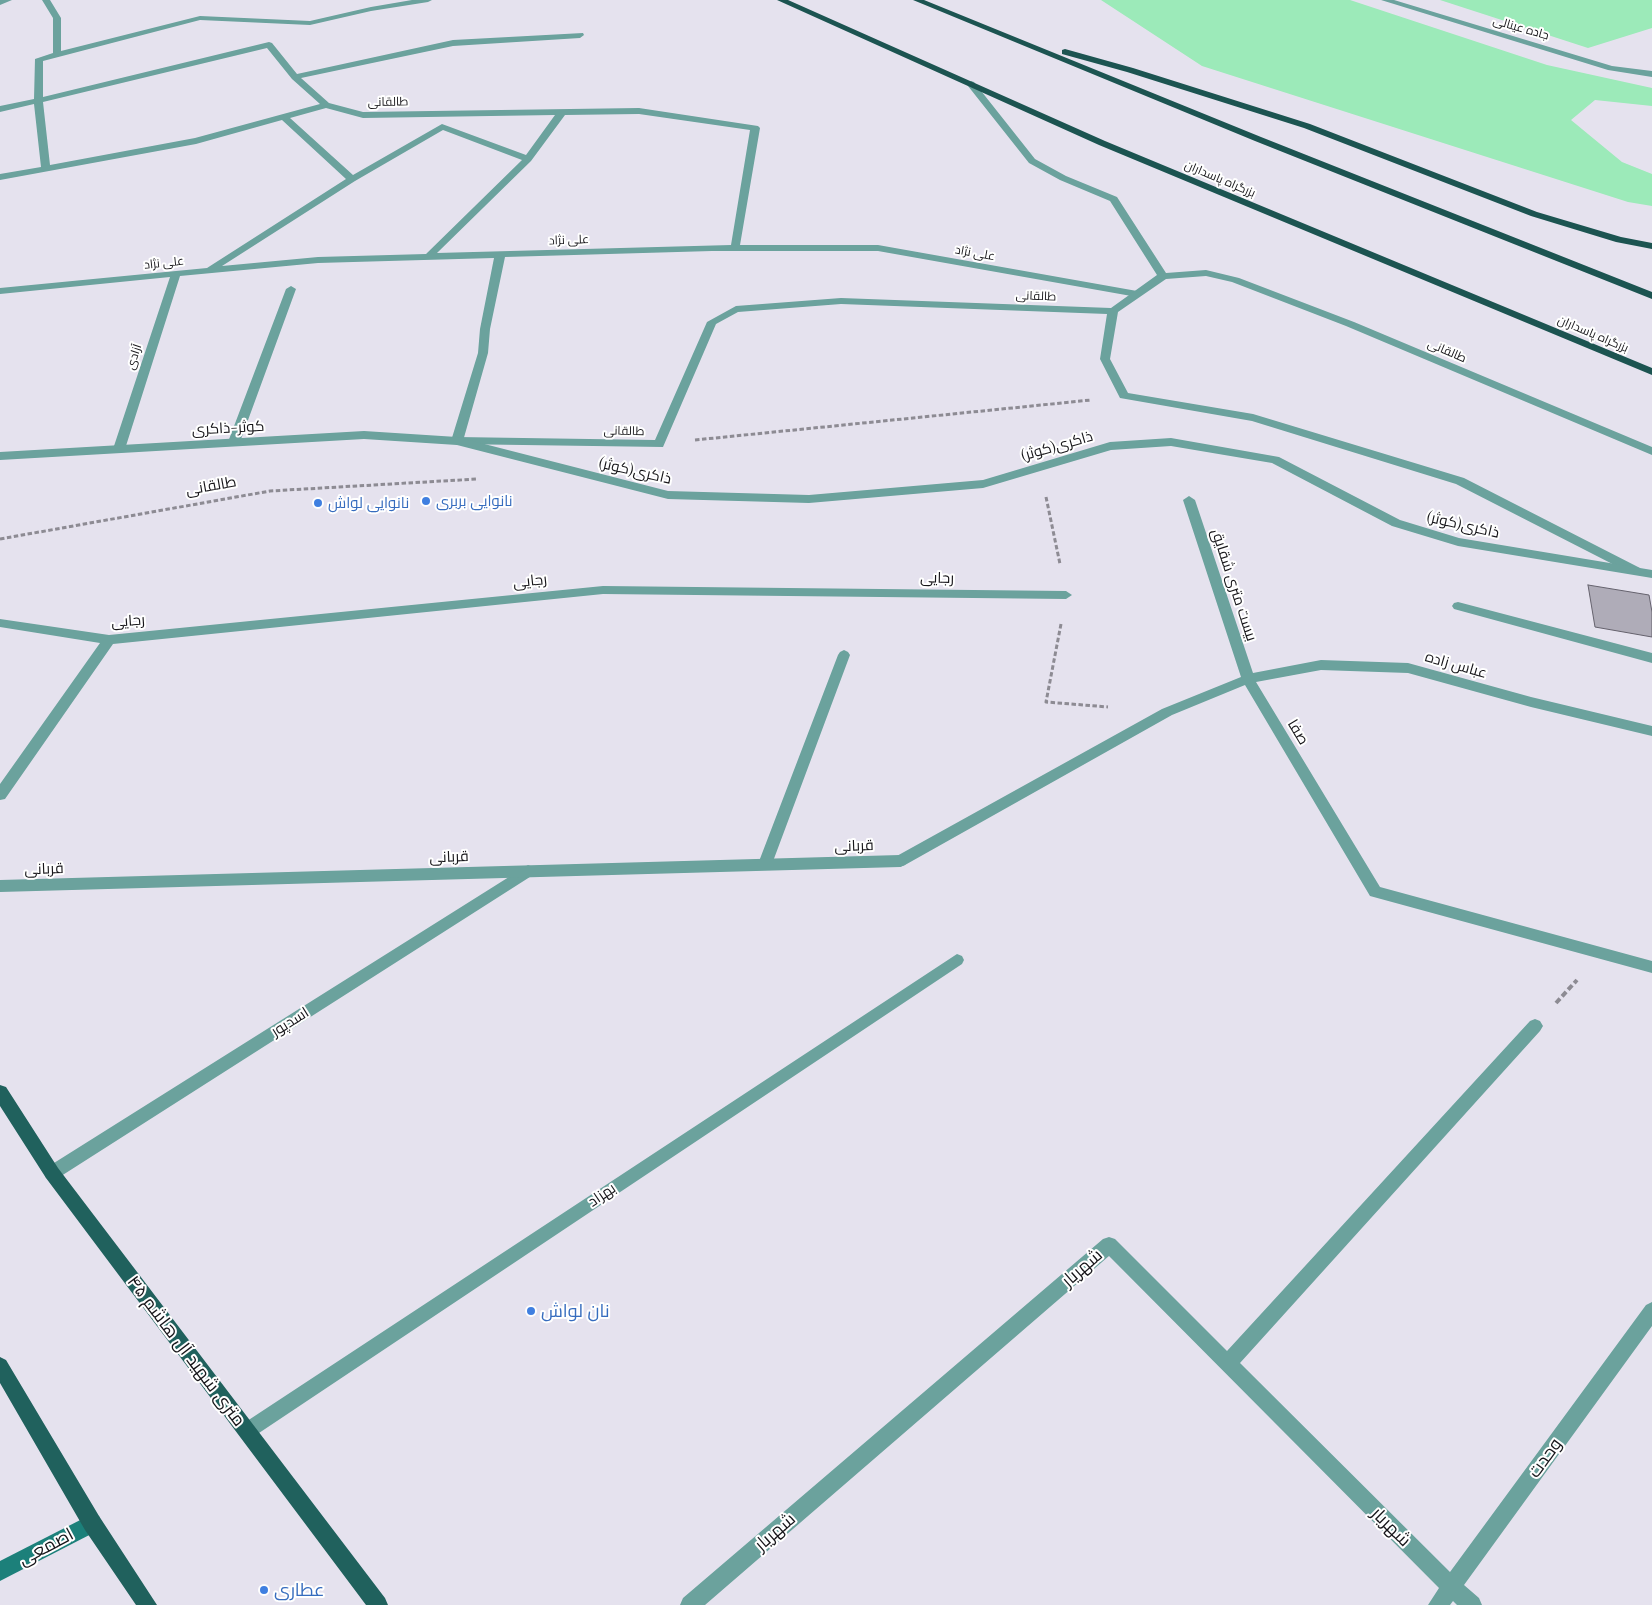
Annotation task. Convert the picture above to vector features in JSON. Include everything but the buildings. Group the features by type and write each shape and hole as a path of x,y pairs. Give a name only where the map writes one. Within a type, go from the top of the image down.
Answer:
{"highway":[{"name":"بزرگراه پاسداران","path":"781,0 1111,147 1652,372"},
{"path":"917,0 1258,139 1652,296"},
{"path":"1007,36 1130,70 1307,126 1534,214 1619,240 1652,246"}],"main road":[{"name":"۴۵ متری شهید آل هاشم","path":"0,1092 52,1172 378,1605"},
{"path":"0,1366 92,1524 147,1605"},
{"name":"اصمعی","path":"0,1571 92,1524"}],"street":[{"path":"0,3 8,0"},
{"path":"46,0 57,18 57,54"},
{"path":"46,168 38,101 39,59 200,18 310,23 385,4 428,0"},
{"name":"جاده عینالی","path":"1385,0 1611,68 1652,74"},
{"path":"295,77 453,43 580,35"},
{"path":"0,109 269,45 295,77 326,105"},
{"path":"971,84 1032,161 1063,178 1114,199 1164,276"},
{"path":"0,177 196,141 326,105"},
{"name":"طالقانی","path":"326,105 363,115 639,111 756,128 735,248"},
{"path":"428,257 528,159 562,112"},
{"path":"284,117 352,179"},
{"path":"208,271 352,179 442,127 528,159"},
{"name":"علی نژاد","path":"0,291 318,260 735,248 878,248 1137,294"},
{"name":"طالقانی","path":"457,442 659,444 712,322 736,309 841,301 1113,311 1164,276 1206,273 1235,280 1350,324 1652,451"},
{"name":"آزادی","path":"119,449 176,274"},
{"path":"234,442 291,289"},
{"path":"1113,311 1105,359 1124,396 1253,418 1460,482 1636,571"},
{"name":"کوثر-ذاکری","path":"0,456 364,435 457,442"},
{"name":"ذاکری(کوثر)","path":"457,442 668,495 809,499 983,484 1110,446 1171,442 1275,460 1396,523 1458,542 1652,574"},
{"name":"بیست متری شقایق","path":"1189,500 1248,679"},
{"path":"1458,606 1652,658"},
{"path":"0,795 109,640"},
{"path":"765,864 844,655"},
{"name":"عباس زاده","path":"1248,679 1321,665 1408,668 1531,702 1652,731"},
{"name":"قربانی","path":"0,886 900,861 1167,712 1248,679"},
{"name":"صفا","path":"1248,679 1375,892 1652,967"},
{"name":"اسدپور","path":"52,1172 528,871"},
{"name":"بهزاد","path":"247,1431 957,960"},
{"path":"1228,1363 1535,1026"},
{"name":"شهریار","path":"690,1605 1110,1245 1451,1587 1472,1605"},
{"name":"وحدت","path":"1438,1605 1652,1311"}],"lane":[{"path":"457,442 483,353 484,329 500,254"},
{"name":"رجایی","path":"0,623 109,640 603,590 1066,596"}],"path":[{"path":"659,444 1124,396"},
{"name":"طالقانی","path":"0,539 270,491 483,479"},
{"path":"1535,1026 1601,954"}],"green space":[{"path":"1101,0 1350,0 1547,65 1652,88 1652,106 1595,100 1571,120 1622,162 1652,174 1652,206 1628,202 1202,66"},
{"path":"1440,0 1652,0 1652,28 1588,48"}],"place":[{"name":"نانوایی بربری","path":"426,501"},
{"name":"نانوایی لواش","path":"318,503"},
{"name":"نان لواش","path":"531,1311"},
{"name":"عطاری","path":"264,1590"}]}
